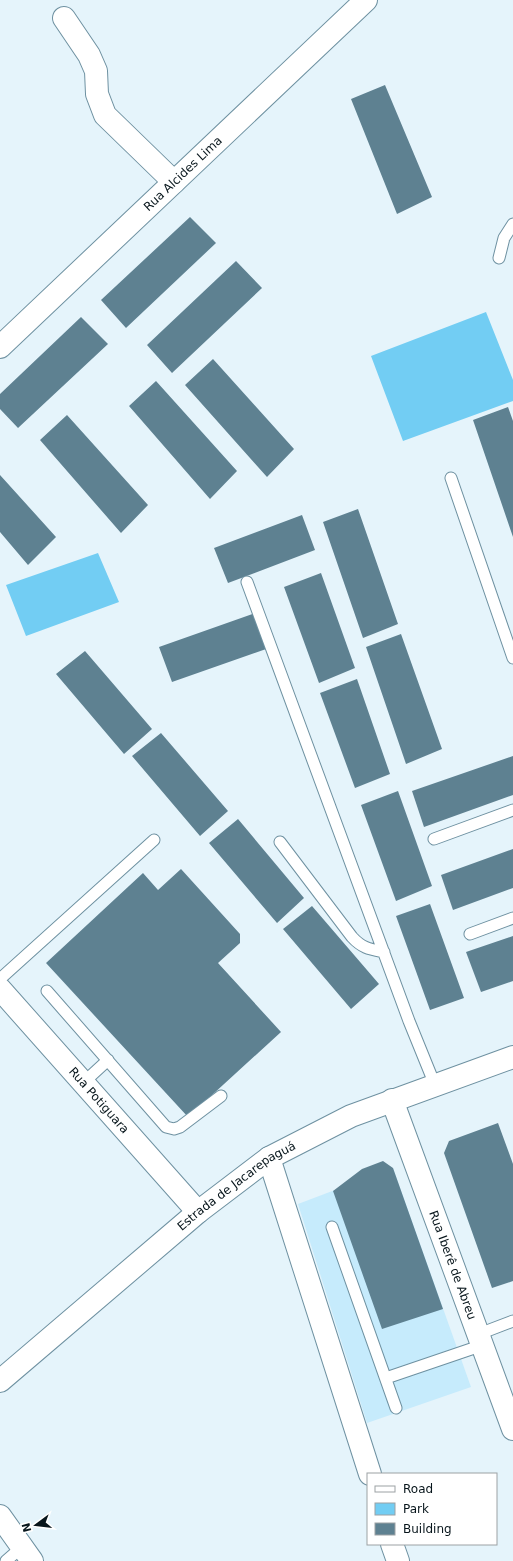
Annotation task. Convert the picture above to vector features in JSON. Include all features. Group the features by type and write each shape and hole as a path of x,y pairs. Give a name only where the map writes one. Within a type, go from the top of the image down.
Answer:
{"street":[{"name":"Rua Alcides Lima","path":"0,347 366,0"},
{"path":"64,18 89,55 94,66 96,71 97,94 105,115 174,182"},
{"name":"Rua Potiguara","path":"0,989 198,1212"},
{"name":"Estrada de Jacarepaguá","path":"0,1381 198,1212 269,1158 351,1116 513,1057"},
{"name":"Rua Iberê de Abreu","path":"392,1100 513,1429"},
{"path":"269,1158 370,1473"},
{"path":"0,1516 27,1554"},
{"path":"392,1545 398,1561"}],"lane":[{"path":"499,258 504,238 513,224"},
{"path":"451,478 513,658"},
{"path":"247,582 434,1085"},
{"path":"434,839 513,810"},
{"path":"0,978 154,840"},
{"path":"280,842 356,941 360,945 369,949 384,952"},
{"path":"470,934 513,918"},
{"path":"47,991 166,1127 174,1129 180,1127 221,1096"},
{"path":"83,1083 108,1060"},
{"path":"332,1227 396,1408"},
{"path":"386,1378 481,1339 513,1321"},
{"path":"6,1561 27,1554"}],"shaded area":[{"path":"393,1168 471,1387 367,1423 298,1204"}],"green space":[{"path":"486,312 513,380 513,401 403,441 371,356"},
{"path":"98,553 119,602 26,636 6,585"}],"building":[{"path":"385,85 432,197 397,214 351,99"},
{"path":"190,217 216,243 126,328 101,300"},
{"path":"236,261 262,288 172,373 147,345"},
{"path":"81,317 108,344 18,428 0,409 0,394"},
{"path":"213,359 294,449 267,477 185,385"},
{"path":"156,381 237,471 210,499 129,406"},
{"path":"508,407 513,421 513,537 473,420"},
{"path":"67,415 148,505 121,533 40,440"},
{"path":"0,475 56,537 28,565 0,532"},
{"path":"358,509 398,624 363,638 323,522"},
{"path":"302,515 315,550 228,583 214,548"},
{"path":"321,573 355,668 319,683 284,587"},
{"path":"258,612 269,648 172,682 159,647"},
{"path":"401,634 442,749 406,764 366,647"},
{"path":"85,651 152,729 124,754 56,674"},
{"path":"357,679 390,774 355,788 320,693"},
{"path":"161,733 228,811 200,836 132,756"},
{"path":"513,756 513,795 424,827 412,791"},
{"path":"398,791 432,886 396,901 361,805"},
{"path":"238,819 304,898 277,923 209,843"},
{"path":"513,849 513,888 453,910 441,875"},
{"path":"181,869 240,934 240,943 218,963 281,1032 188,1117 46,963 143,873 158,890"},
{"path":"430,904 464,998 430,1010 396,916"},
{"path":"312,906 379,984 351,1009 283,929"},
{"path":"513,936 513,981 481,992 466,952"},
{"path":"498,1123 513,1164 513,1281 492,1288 444,1153 449,1141"},
{"path":"383,1161 393,1168 443,1309 382,1329 333,1191 362,1169"}]}
